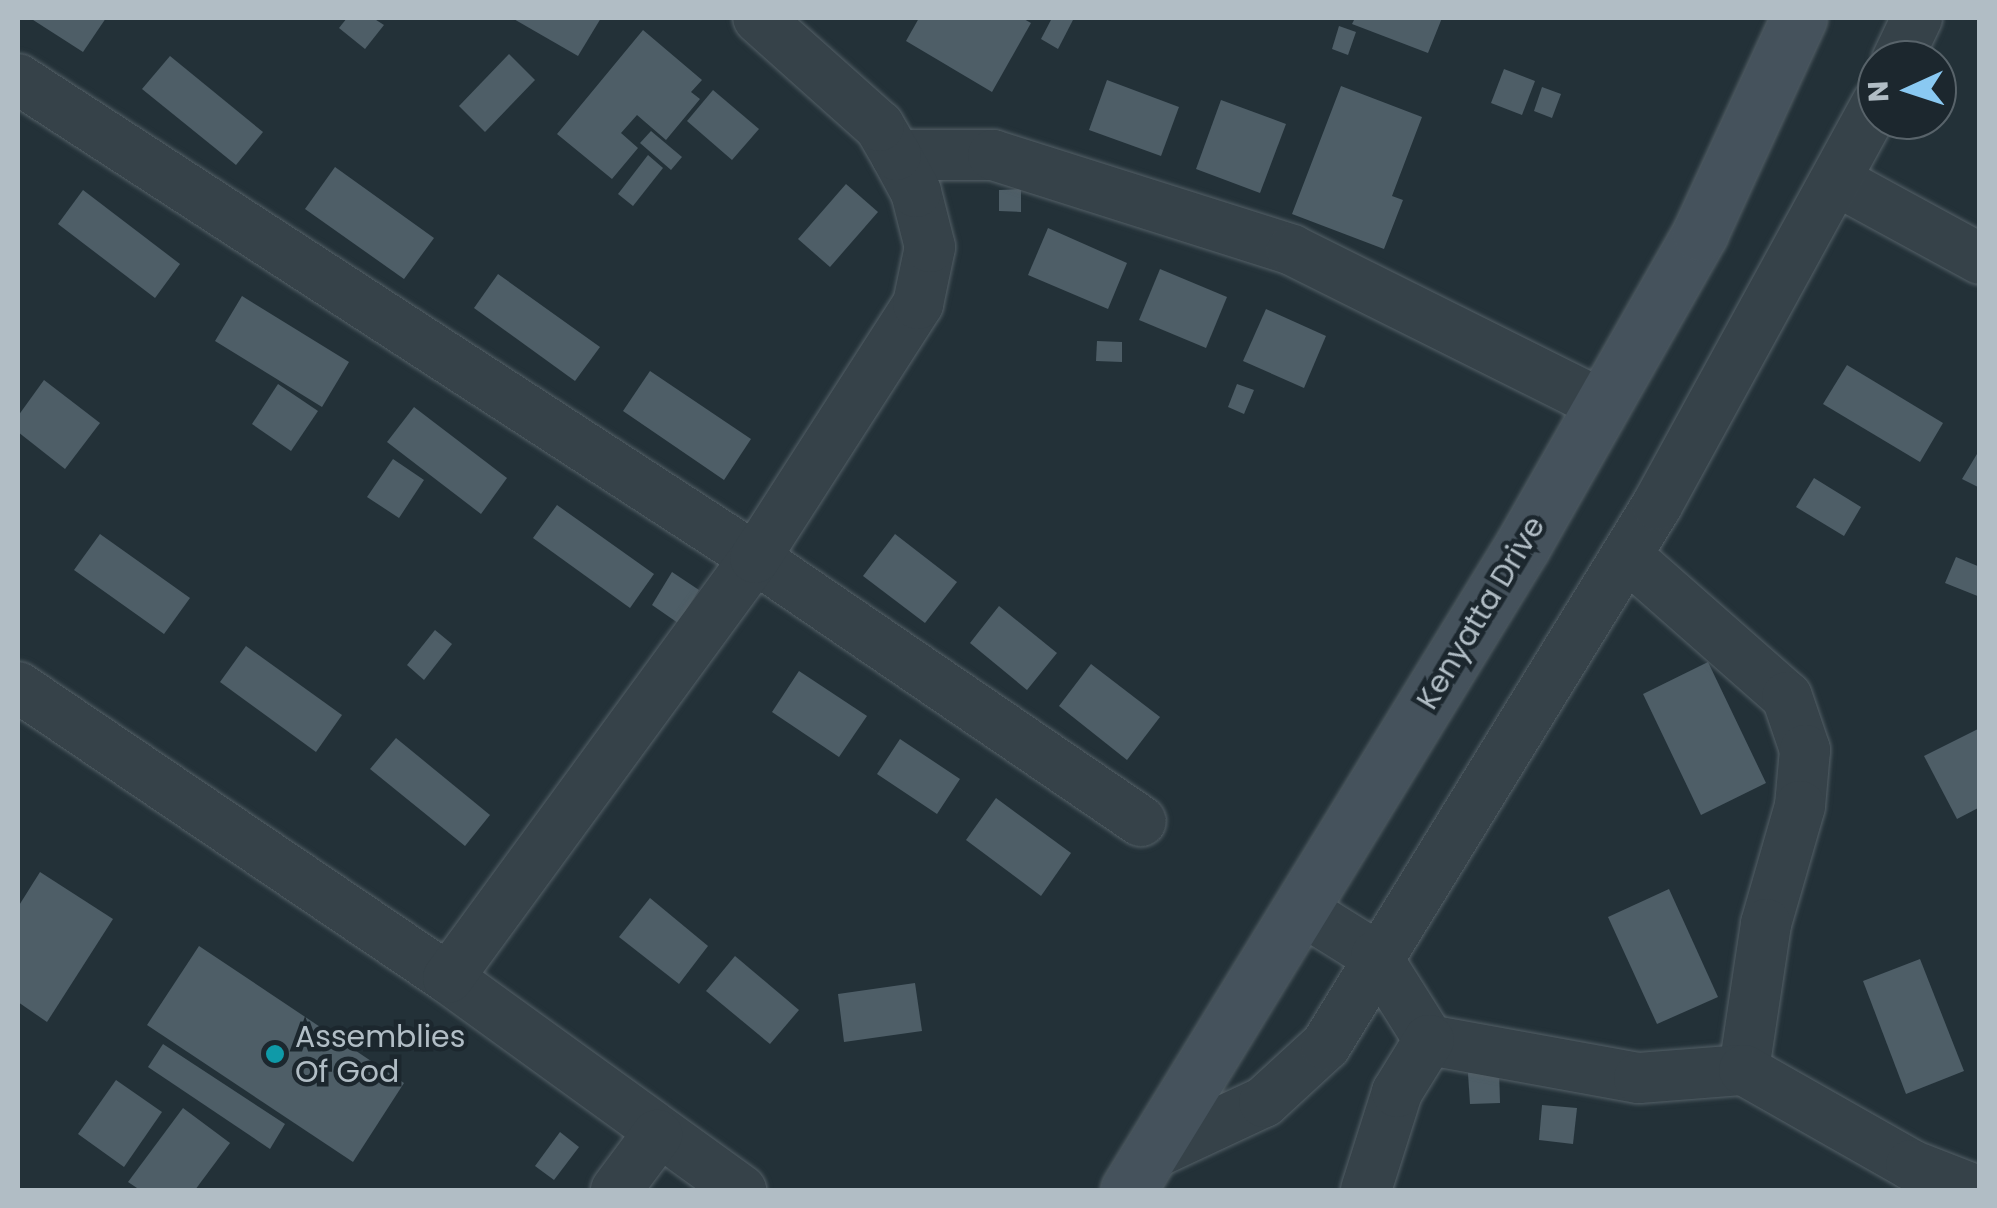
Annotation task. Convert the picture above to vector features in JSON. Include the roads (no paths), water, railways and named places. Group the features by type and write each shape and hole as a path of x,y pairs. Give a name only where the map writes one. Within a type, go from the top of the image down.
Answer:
{"main road":[{"name":"Kenyatta Drive","path":"1138,1173 1302,910 1700,232 1800,18"}],"street":[{"path":"448,978 755,558 918,304 930,247 916,192 896,156 879,126 758,18"},
{"path":"18,79 755,558 1141,821"},
{"path":"1138,1173 1264,1102 1326,1045 1376,956 1626,556 1859,140"},
{"path":"896,156 993,155 1292,250 1600,404"},
{"path":"1839,182 1980,259"},
{"path":"1626,556 1787,697 1805,750 1800,806 1766,924 1744,1070"},
{"path":"18,687 448,978 657,1135 740,1190"},
{"path":"1302,910 1376,956 1429,1040 1640,1078 1744,1070 1911,1164 1975,1190"},
{"path":"1366,1190 1398,1092 1429,1040"},
{"path":"616,1190 657,1135"}],"place":[{"name":"Assemblies Of God","path":"275,1054"}]}
